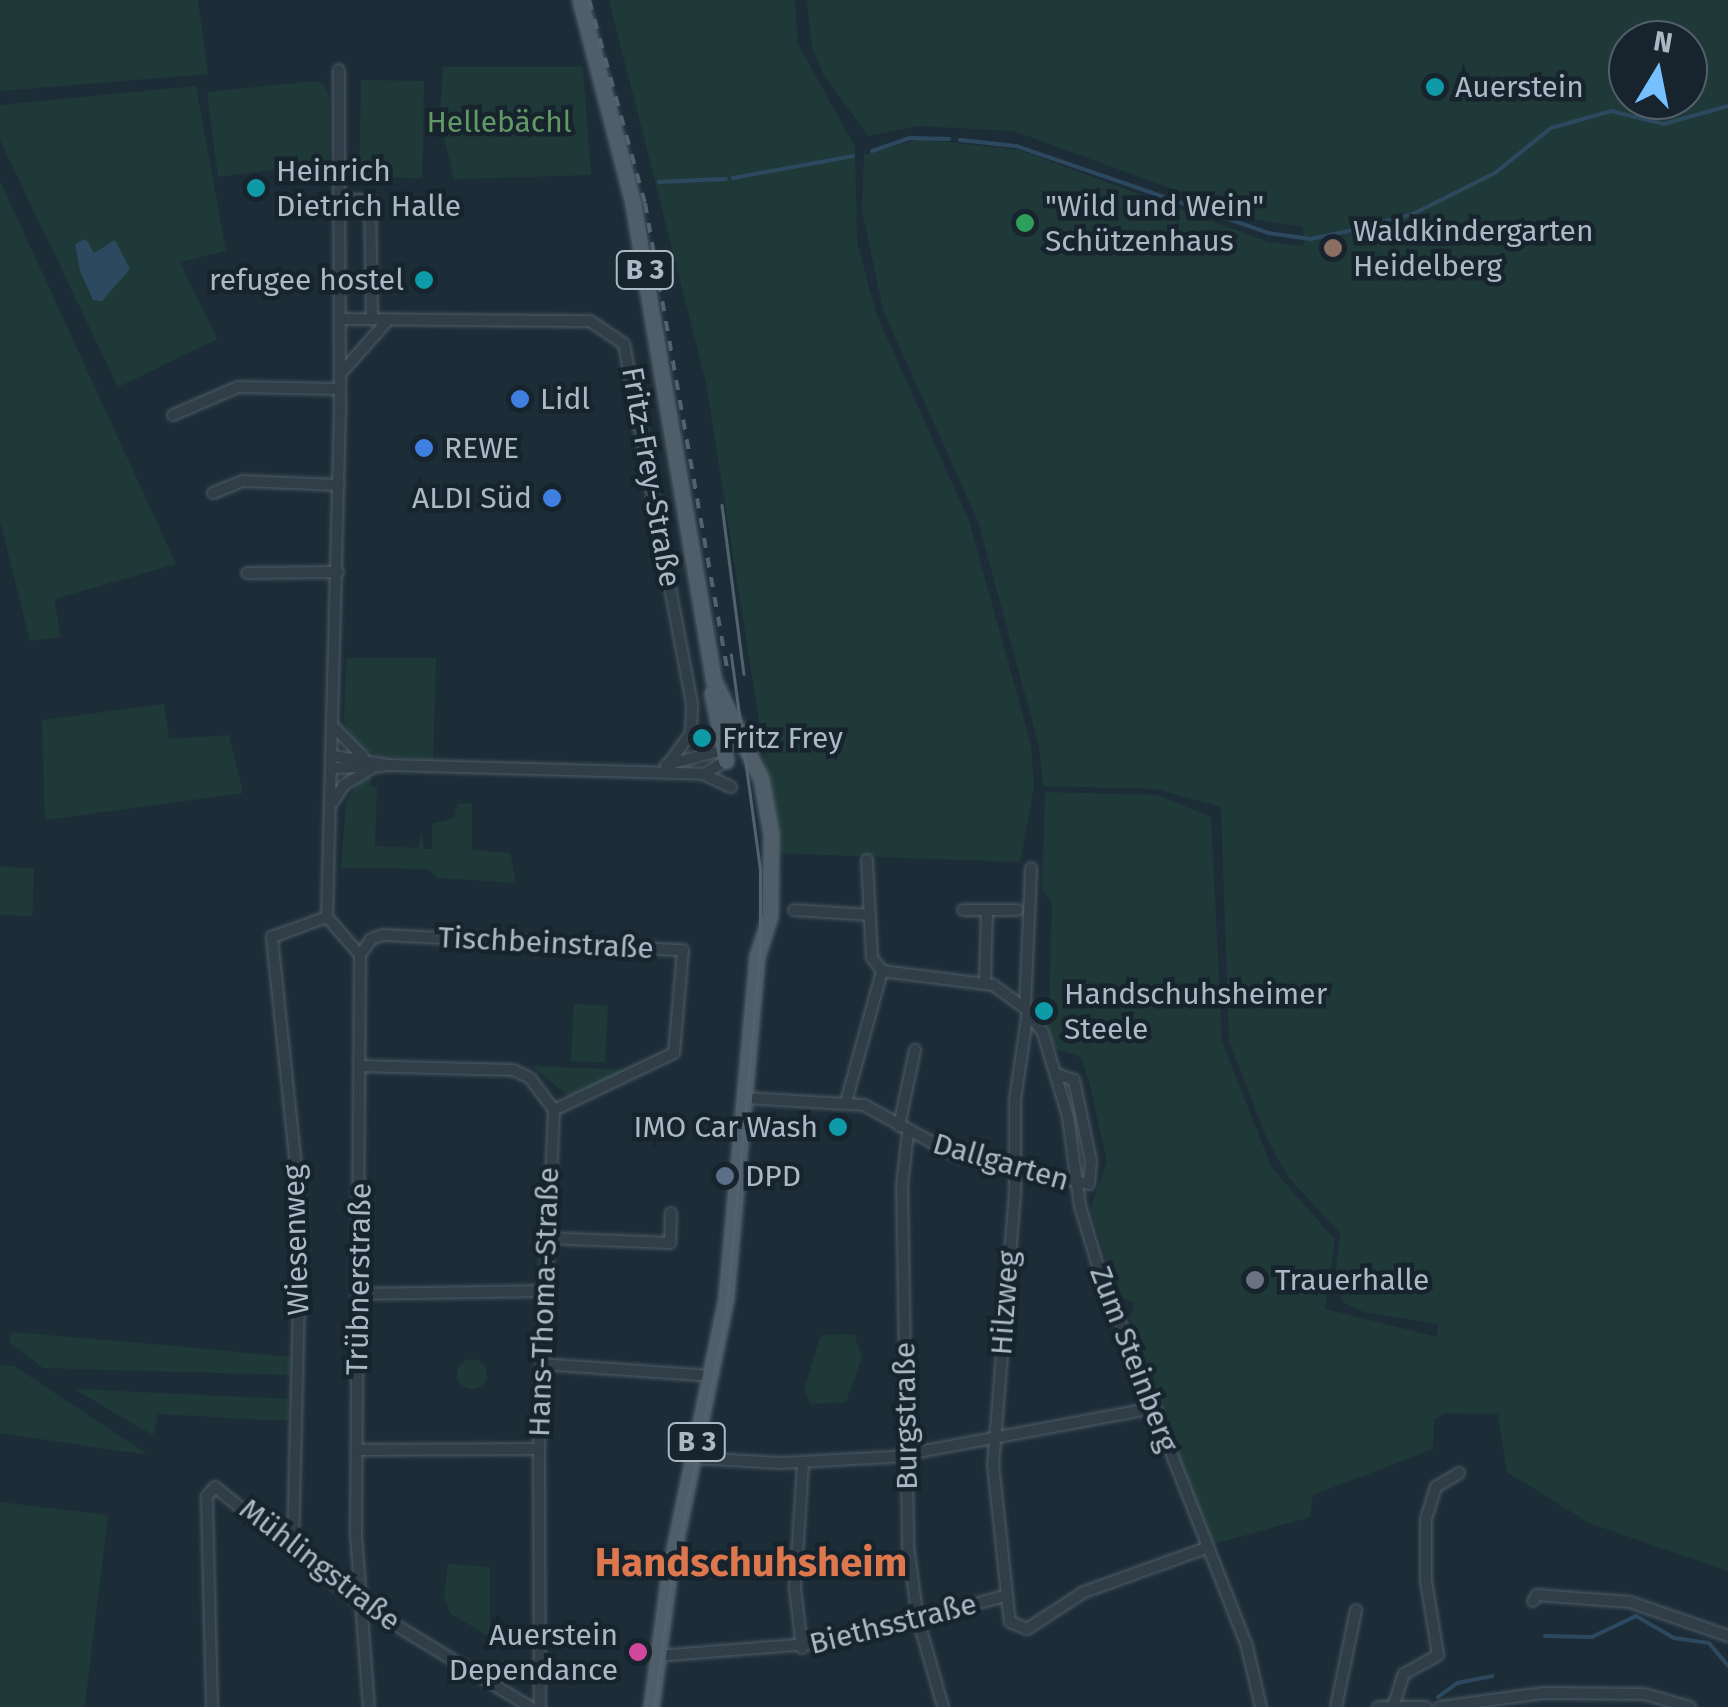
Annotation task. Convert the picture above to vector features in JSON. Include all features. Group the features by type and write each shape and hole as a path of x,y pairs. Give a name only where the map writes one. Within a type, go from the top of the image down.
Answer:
{"main road":[{"name":"B 3","path":"580,0 634,204 722,754 743,762 768,810"},
{"name":"B 3","path":"651,1707 656,1656 726,1298 756,956 766,937 772,884 768,810 761,779 730,722 713,679"}],"street":[{"path":"339,70 338,572 327,917 360,955"},
{"path":"340,200 370,200 372,320"},
{"name":"Fritz-Frey-Straße","path":"340,319 590,322 624,344 692,705 691,733"},
{"path":"339,383 350,355 389,319"},
{"path":"173,415 238,388 339,383"},
{"path":"213,492 242,481 339,484"},
{"path":"247,574 338,572"},
{"path":"702,774 722,754 730,722"},
{"path":"335,728 348,748 370,764"},
{"path":"668,764 691,733 722,754"},
{"path":"640,770 722,754"},
{"path":"333,762 640,770 702,774 731,787"},
{"path":"332,804 344,786 370,764"},
{"path":"867,860 872,958 882,971 985,982 1027,1009"},
{"name":"Zum Steinberg","path":"1032,868 1027,1009 1057,1074 1076,1185 1098,1266 1247,1646 1260,1707"},
{"path":"794,910 870,914"},
{"path":"963,910 1017,910"},
{"path":"985,982 987,910"},
{"name":"Wiesenweg","path":"294,1545 301,1214 272,937 327,917"},
{"name":"Tischbeinstraße","path":"360,955 371,939 383,936 683,950 674,1053 554,1110"},
{"name":"Trübnerstraße","path":"360,955 358,1602 369,1707"},
{"path":"846,1102 882,971"},
{"name":"Hilzweg","path":"1005,1596 995,1440 1020,1041 1027,1009"},
{"name":"Burgstraße","path":"914,1050 903,1129 906,1456 918,1619 943,1707"},
{"path":"360,1066 513,1070 530,1078 554,1110"},
{"name":"Dallgarten","path":"903,1129 955,1155 1076,1185 1091,1183 1091,1160 1074,1080 1057,1074"},
{"path":"745,1098 846,1102 879,1111 903,1129"},
{"name":"Hans-Thoma-Straße","path":"540,1707 539,1449 554,1110"},
{"path":"546,1238 670,1243 671,1214"},
{"path":"361,1294 543,1291"},
{"path":"542,1364 701,1374"},
{"path":"694,1458 804,1463 906,1456 1154,1408"},
{"path":"357,1450 539,1449"},
{"path":"802,1648 796,1580 804,1463"},
{"path":"1394,1704 1404,1674 1438,1656 1426,1580 1427,1514 1436,1487 1459,1473"},
{"name":"Mühlingstraße","path":"212,1707 212,1487 236,1498 358,1602 530,1707"},
{"name":"Biethsstraße","path":"656,1656 802,1648 1005,1596 1010,1622 1026,1629 1084,1592 1206,1548"},
{"path":"1532,1601 1537,1595 1630,1602 1728,1636"},
{"path":"1336,1707 1356,1610"},
{"path":"1440,1707 1520,1693 1644,1694 1690,1707"},
{"path":"1378,1707 1426,1707"}],"green space":[{"path":"0,0 198,0 208,74 0,91"},
{"path":"609,0 795,0 798,44 855,147 857,242 876,313 969,521 1031,745 1034,787 1020,862 771,853 763,746 706,382"},
{"path":"807,0 1728,0 1728,1571 1589,1523 1507,1472 1498,1414 1445,1413 1434,1420 1433,1449 1313,1495 1310,1517 1210,1545 1130,1318 1134,1303 1118,1295 1090,1209 1107,1162 1089,1081 1081,1057 1056,1049 1043,1019 1049,1013 1052,904 1042,889 1045,792 1157,795 1211,817 1222,1042 1272,1168 1335,1240 1325,1309 1437,1337 1438,1324 1364,1312 1343,1302 1335,1280 1340,1233 1288,1177 1267,1139 1229,1041 1221,807 1156,789 1043,786 1039,746 978,521 883,310 862,210 864,155 919,139 1020,150 1268,242 1304,246 1303,227 1257,220 1014,131 919,126 868,136 824,75 812,48"},
{"name":"Hellebächl","path":"443,67 583,67 591,175 454,179 440,121"},
{"path":"361,80 424,81 422,178 359,177"},
{"path":"315,81 324,84 329,98 329,162 218,177 207,92"},
{"path":"196,86 226,251 180,262 217,339 118,387 0,140 0,105"},
{"path":"0,181 176,564 54,599 61,637 30,641 0,521"},
{"path":"346,658 436,658 433,760 377,756 356,745 344,722"},
{"path":"164,704 169,739 229,735 243,793 45,820 42,720"},
{"path":"371,777 371,787 377,787 375,846 419,848 421,831 424,849 432,849 432,824 454,818 458,804 472,803 472,850 510,853 516,883 438,878 429,869 341,868 346,802 361,779"},
{"path":"0,867 34,868 32,916 0,915"},
{"path":"574,1004 608,1006 605,1063 571,1061"},
{"path":"532,1066 632,1070 568,1096"},
{"path":"12,1332 291,1357 289,1375 43,1368 9,1342"},
{"path":"854,1334 862,1357 846,1402 810,1404 804,1389 821,1335"},
{"path":"472,1359 483,1363 487,1374 483,1385 472,1389 461,1385 457,1374 461,1363"},
{"path":"0,1365 14,1366 148,1455 0,1433"},
{"path":"74,1389 288,1399 289,1421 158,1414 153,1435"},
{"path":"0,1502 108,1515 85,1707 0,1707"},
{"path":"448,1564 490,1567 490,1637 450,1613 444,1596"}],"water":[{"path":"86,239 94,253 115,240 130,269 102,301 93,300 80,271 75,244"}],"waterway":[{"path":"1344,232 1413,214 1495,173 1551,128 1611,111 1664,124 1728,106"},
{"path":"872,151 909,138 949,139"},
{"path":"960,140 1016,146 1268,233 1311,239 1340,233"},
{"path":"733,178 853,156"},
{"path":"659,182 726,179"},
{"path":"1545,1636 1592,1637 1636,1616 1674,1638 1709,1643 1728,1666"},
{"path":"1438,1697 1457,1683 1492,1676"}],"tram line":[{"path":"722,505 744,674"},
{"path":"654,1707 672,1575 726,1314 760,956 760,870 731,655"}],"railway":[{"path":"589,0 645,203 728,672"}],"place":[{"name":"Auerstein","path":"1435,87"},
{"name":"Heinrich Dietrich Halle","path":"256,188"},
{"name":"\"Wild und Wein\" Schützenhaus","path":"1025,223"},
{"name":"Waldkindergarten Heidelberg","path":"1333,248"},
{"name":"refugee hostel","path":"424,280"},
{"name":"Lidl","path":"520,399"},
{"name":"REWE","path":"424,448"},
{"name":"ALDI Süd","path":"552,498"},
{"name":"Fritz Frey","path":"702,738"},
{"name":"Handschuhsheimer Steele","path":"1044,1011"},
{"name":"IMO Car Wash","path":"838,1127"},
{"name":"DPD","path":"725,1176"},
{"name":"Trauerhalle","path":"1255,1280"},
{"name":"Auerstein Dependance","path":"638,1652"}],"district":[{"name":"Handschuhsheim","path":"751,1563"}]}
